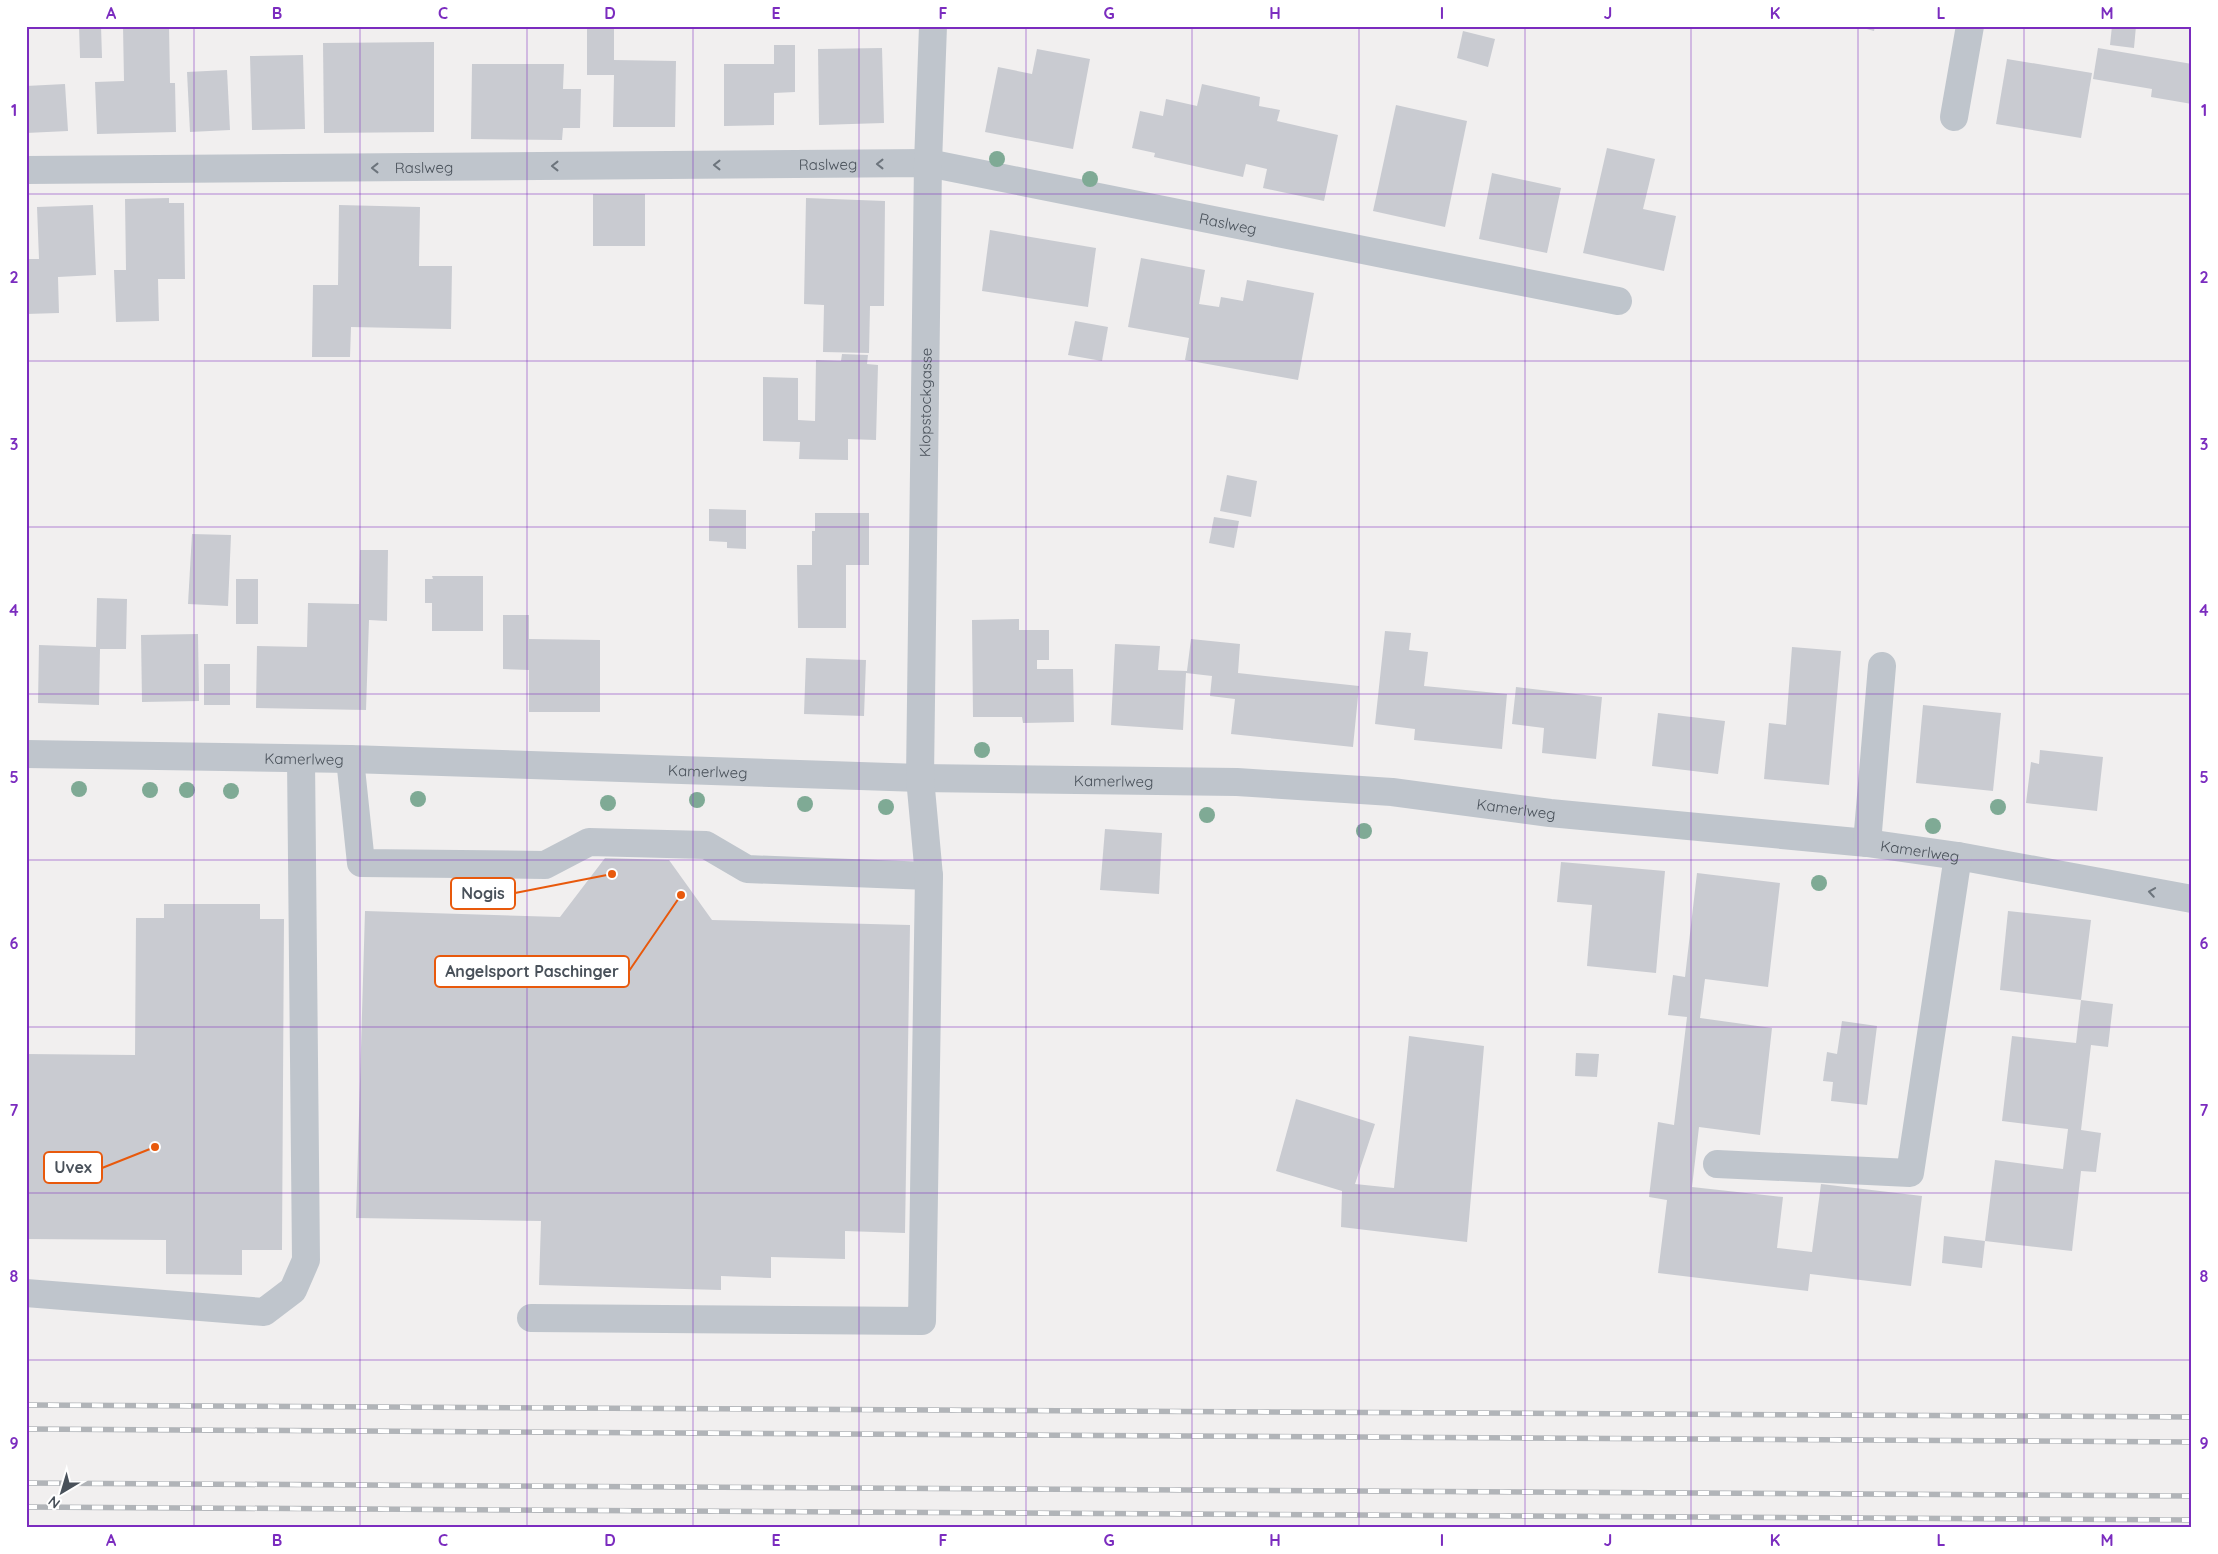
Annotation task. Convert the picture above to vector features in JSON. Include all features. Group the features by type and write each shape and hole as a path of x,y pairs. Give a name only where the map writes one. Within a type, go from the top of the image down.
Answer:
{"street":[{"name":"Klopstockgasse","path":"531,1318 922,1321 929,876 920,778 928,163 932,26"},
{"path":"1954,117 1970,26"},
{"name":"Raslweg","path":"26,170 928,163 1618,301"},
{"path":"1867,843 1882,666"},
{"name":"Kamerlweg","path":"26,754 350,759 920,778 1237,782 1392,792 1550,812 1867,843 1958,856 2192,899"},
{"path":"26,1293 264,1312 294,1290 306,1260 302,759"},
{"path":"350,759 361,863 545,865 589,842 706,845 747,869 929,876"},
{"path":"1717,1164 1910,1173 1958,856"}],"building":[{"path":"79,26 101,26 102,58 80,58"},
{"path":"123,26 169,26 170,83 175,83 176,132 97,134 95,82 124,81"},
{"path":"1856,26 1875,26 1874,31"},
{"path":"2112,26 2136,26 2134,48 2110,45"},
{"path":"587,28 614,28 614,60 676,61 675,127 613,127 614,75 587,75"},
{"path":"1463,31 1495,39 1488,67 1457,58"},
{"path":"434,42 434,132 324,133 323,43"},
{"path":"774,45 795,45 795,92 774,93 774,125 724,126 724,64 774,64"},
{"path":"882,48 884,123 819,125 818,49"},
{"path":"2098,48 2192,64 2192,104 2151,97 2152,89 2093,79"},
{"path":"1037,49 1090,59 1073,149 985,132 998,67 1032,74"},
{"path":"303,55 305,129 252,130 250,56"},
{"path":"2007,59 2092,73 2081,138 1996,124"},
{"path":"472,64 564,64 563,89 581,89 580,128 563,128 562,140 471,139"},
{"path":"227,70 230,130 190,132 187,72"},
{"path":"65,84 68,131 26,133 26,86"},
{"path":"1202,84 1260,97 1259,106 1280,110 1277,121 1338,135 1324,201 1263,188 1267,169 1246,164 1243,177 1154,157 1155,153 1132,148 1140,111 1163,116 1166,99 1197,106"},
{"path":"1396,105 1467,121 1445,227 1373,211"},
{"path":"1607,148 1655,159 1643,209 1676,216 1664,271 1583,253"},
{"path":"1492,173 1561,188 1547,253 1479,239"},
{"path":"593,194 645,194 645,246 593,246"},
{"path":"169,198 169,203 184,203 185,279 158,279 159,321 116,322 114,270 126,270 125,199"},
{"path":"806,198 885,201 884,306 870,306 869,353 823,352 824,305 804,304"},
{"path":"93,205 96,275 58,277 59,313 26,314 26,259 39,259 37,207"},
{"path":"339,205 420,207 419,266 452,266 451,329 351,327 350,357 312,357 313,285 338,285"},
{"path":"990,230 1096,248 1088,307 982,291"},
{"path":"1141,258 1205,270 1199,304 1219,307 1221,297 1243,301 1247,280 1314,293 1298,380 1185,360 1189,338 1128,327"},
{"path":"1075,321 1108,327 1102,361 1068,355"},
{"path":"842,354 868,355 867,364 878,365 876,440 848,439 848,460 799,459 800,442 763,441 763,377 798,378 798,420 815,421 816,360 841,361"},
{"path":"1227,475 1257,481 1251,517 1220,511"},
{"path":"709,509 746,510 746,549 727,548 727,542 709,541"},
{"path":"815,513 869,513 869,565 846,565 846,628 798,628 797,565 812,565 812,531 815,531"},
{"path":"1214,517 1239,521 1234,548 1209,543"},
{"path":"192,534 231,535 228,606 188,604"},
{"path":"360,550 388,550 387,621 369,620 366,710 256,708 257,646 307,647 308,603 359,604"},
{"path":"432,576 483,576 483,631 432,631 432,603 425,603 425,579 433,579"},
{"path":"236,579 258,579 258,624 236,624"},
{"path":"97,598 127,599 126,649 100,649 99,705 38,703 39,645 96,647"},
{"path":"503,615 529,615 529,639 600,640 600,712 529,712 529,670 503,669"},
{"path":"1019,619 1019,630 1049,630 1049,660 1037,660 1037,669 1073,669 1074,722 1023,723 1022,717 973,717 972,620"},
{"path":"1385,631 1411,633 1409,650 1428,652 1424,686 1507,694 1502,749 1414,740 1415,729 1375,724"},
{"path":"198,634 199,701 142,702 141,635"},
{"path":"1191,639 1240,644 1238,673 1359,686 1353,747 1231,734 1235,699 1210,696 1212,676 1186,673 1183,730 1111,725 1115,644 1160,646 1158,670 1187,671"},
{"path":"1792,647 1841,651 1829,785 1764,779 1769,723 1786,725"},
{"path":"806,658 866,660 864,716 804,714"},
{"path":"204,664 230,664 230,705 204,705"},
{"path":"1516,687 1602,697 1596,759 1542,753 1544,728 1512,724"},
{"path":"1923,705 2001,713 1993,791 1916,783"},
{"path":"1658,713 1725,721 1718,774 1652,766"},
{"path":"2040,750 2103,757 2097,811 2026,803 2031,762 2039,764"},
{"path":"1105,829 1162,833 1159,894 1100,890"},
{"path":"605,858 669,860 712,920 910,925 905,1233 845,1231 845,1259 771,1257 771,1278 721,1276 721,1290 539,1285 541,1221 356,1218 365,911 560,917"},
{"path":"1561,862 1665,871 1656,973 1587,966 1592,905 1557,902"},
{"path":"1697,873 1780,883 1768,987 1705,979 1700,1018 1772,1028 1760,1135 1699,1127 1692,1187 1783,1197 1777,1248 1812,1252 1821,1184 1922,1196 1911,1286 1810,1274 1808,1291 1658,1273 1667,1200 1649,1197 1658,1122 1674,1125 1687,1017 1668,1015 1673,975 1685,977"},
{"path":"164,904 260,904 260,919 284,919 282,1250 242,1250 242,1275 166,1274 166,1240 26,1239 26,1054 135,1055 136,918 164,918"},
{"path":"2008,911 2091,920 2081,1000 2000,990"},
{"path":"2081,1000 2113,1004 2108,1047 2091,1045 2081,1130 2101,1133 2096,1172 2081,1171 2072,1251 1985,1241 1995,1160 2063,1169 2068,1129 2002,1121 2012,1036 2076,1043"},
{"path":"1842,1021 1877,1026 1867,1105 1831,1101 1833,1082 1823,1081 1827,1052 1837,1054"},
{"path":"1409,1036 1484,1046 1467,1242 1341,1227 1342,1191 1276,1171 1296,1099 1375,1124 1355,1184 1394,1188"},
{"path":"1576,1053 1599,1054 1597,1077 1575,1076"},
{"path":"1944,1236 1985,1241 1982,1268 1942,1263"}],"railway":[{"path":"26,1405 2192,1417"},
{"path":"26,1429 2192,1442"},
{"path":"26,1483 2192,1496"},
{"path":"26,1507 2192,1520"}],"place":[{"name":"Nogis","path":"612,874"},
{"name":"Angelsport Paschinger","path":"681,895"},
{"name":"Uvex","path":"155,1147"}]}
